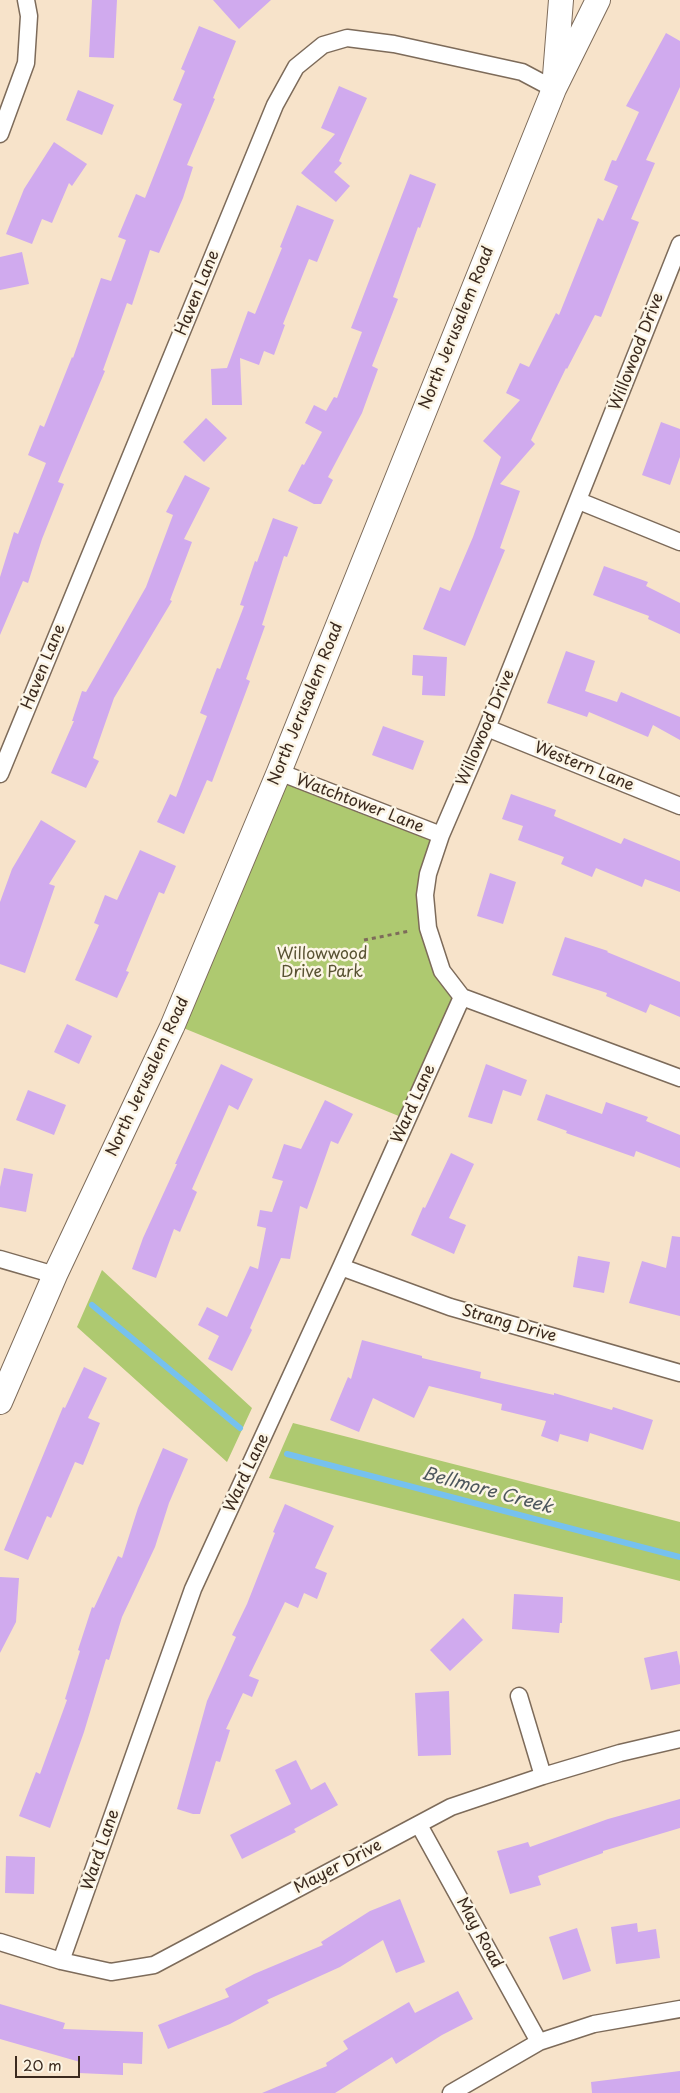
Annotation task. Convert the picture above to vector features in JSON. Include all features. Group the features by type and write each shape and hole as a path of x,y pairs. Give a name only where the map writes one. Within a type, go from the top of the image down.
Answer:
{"main road":[{"path":"554,89 561,0"},
{"name":"North Jerusalem Road","path":"0,1402 55,1275 172,1028 279,772 554,89 598,0"}],"street":[{"path":"0,134 26,63 29,16 26,0"},
{"name":"Haven Lane","path":"0,774 275,105 296,67 323,45 347,38 394,44 522,72 554,89"},
{"name":"Willowood Drive","path":"462,997 442,971 428,928 425,895 428,874 441,835 674,276 680,244"},
{"path":"579,501 680,542"},
{"name":"Western Lane","path":"487,728 680,806"},
{"name":"Watchtower Lane","path":"279,772 441,835"},
{"path":"462,997 680,1078"},
{"name":"Ward Lane","path":"61,1960 193,1589 341,1267 462,997"},
{"path":"0,1259 55,1275"},
{"name":"Strang Drive","path":"341,1267 450,1307 680,1373"},
{"path":"519,1696 543,1776"},
{"name":"Mayer Drive","path":"0,1942 111,1972 154,1964 452,1807 543,1776 620,1753 680,1739"},
{"name":"May Road","path":"419,1825 538,2042"},
{"path":"451,2093 538,2042 594,2024 680,2009"}],"path":[{"path":"364,940 428,928"}],"green space":[{"name":"Willowwood Drive Park","path":"280,774 439,834 428,934 461,997 406,1119 176,1025"},
{"path":"102,1270 252,1408 227,1462 77,1327"},
{"path":"293,1423 680,1522 680,1581 269,1478"}],"building":[{"path":"92,0 117,0 114,58 89,57"},
{"path":"213,0 271,0 239,29"},
{"path":"199,26 236,41 213,98 215,99 187,165 193,167 183,198 159,253 150,250 132,305 127,303 103,370 105,371 58,482 64,484 42,539 28,583 23,581 0,635 0,577 14,532 18,534 46,463 28,455 40,425 44,427 73,358 101,278 111,281 126,240 118,237 136,194 145,198 182,104 173,100 185,71 181,69"},
{"path":"666,33 680,41 680,87 646,160 655,163 631,219 639,222 601,317 595,315 566,368 531,440 535,444 500,484 520,491 500,548 505,550 465,646 423,629 440,587 450,591 473,537 501,457 483,441 520,400 506,393 520,363 529,367 556,313 559,315 598,218 603,221 618,186 604,180 612,160 616,161 639,112 626,106"},
{"path":"339,86 367,98 339,161 342,163 334,172 350,186 336,202 301,173 335,134 321,128"},
{"path":"78,90 114,105 102,135 66,120"},
{"path":"54,142 87,164 72,186 69,183 52,223 42,219 32,244 6,234 24,189"},
{"path":"410,174 436,184 420,228 418,227 393,297 398,299 372,366 378,369 362,413 328,477 333,480 321,504 314,504 288,491 322,432 305,423 314,405 326,411 334,397 337,398 362,332 351,328"},
{"path":"297,205 334,220 317,262 309,259 283,324 285,325 274,355 264,351 259,365 240,358 242,405 212,405 211,369 227,368 248,311 255,314"},
{"path":"22,252 29,284 0,290 0,257"},
{"path":"206,418 227,438 204,462 183,442"},
{"path":"661,422 680,429 680,457 670,485 642,475"},
{"path":"185,475 210,488 184,539 192,542 170,600 172,601 114,698 93,758 99,761 86,788 51,773 74,721 72,721 82,691 86,692 146,587 173,515 166,512"},
{"path":"273,518 298,527 287,557 284,556 262,625 265,626 246,679 250,681 212,782 207,780 184,834 157,822 170,794 176,797 207,716 200,713 217,668 220,669 244,606 240,605 255,561 257,562"},
{"path":"604,566 648,582 646,586 680,603 680,634 648,619 649,616 593,595"},
{"path":"566,651 595,661 585,691 617,702 621,692 680,717 680,740 653,725 648,737 589,712 587,717 547,703"},
{"path":"413,655 447,657 445,696 422,695 423,676 412,675"},
{"path":"383,726 424,741 413,770 372,755"},
{"path":"511,794 556,810 554,816 621,844 624,838 680,861 680,892 645,879 642,887 596,868 592,877 561,864 564,857 518,840 523,826 502,819"},
{"path":"41,820 76,841 49,884 55,886 25,973 0,964 0,902 12,869"},
{"path":"140,850 176,866 164,894 159,892 126,971 129,972 117,998 75,980 99,925 94,923 105,895 117,900"},
{"path":"490,873 516,882 503,924 477,916"},
{"path":"565,937 608,951 680,982 680,1017 650,1004 646,1013 606,996 607,993 552,975"},
{"path":"67,1024 92,1036 79,1064 54,1052"},
{"path":"221,1064 253,1079 238,1110 229,1105 192,1189 197,1192 180,1232 174,1229 156,1278 132,1269 143,1238 177,1164 175,1164"},
{"path":"486,1064 527,1080 521,1096 503,1090 492,1124 468,1117"},
{"path":"28,1090 66,1105 54,1135 16,1120"},
{"path":"546,1094 602,1114 606,1102 648,1117 646,1121 680,1135 680,1168 636,1151 634,1157 566,1133 567,1131 537,1120"},
{"path":"325,1100 353,1114 338,1144 331,1141 307,1209 300,1206 290,1259 281,1258 250,1328 252,1330 232,1371 208,1359 219,1336 198,1325 207,1307 227,1317 250,1266 258,1269 266,1228 257,1226 260,1210 272,1212 283,1181 272,1178 284,1144 301,1149"},
{"path":"451,1153 474,1164 449,1218 466,1225 454,1254 411,1235"},
{"path":"4,1168 33,1174 26,1212 0,1207 0,1187"},
{"path":"672,1236 680,1237 680,1316 629,1303 642,1261 666,1268"},
{"path":"578,1256 610,1262 604,1293 573,1287"},
{"path":"362,1340 422,1356 422,1358 481,1372 480,1378 554,1395 554,1393 612,1410 613,1407 653,1420 643,1450 590,1433 588,1442 560,1434 558,1442 541,1436 546,1421 501,1410 502,1404 429,1386 414,1418 373,1398 359,1432 330,1420 348,1377 351,1379"},
{"path":"84,1367 107,1378 88,1418 100,1423 83,1465 75,1462 51,1518 47,1516 28,1560 4,1550 63,1407 65,1408"},
{"path":"163,1448 188,1459 169,1503 155,1547 122,1617 109,1660 106,1659 84,1732 50,1828 19,1816 36,1772 40,1774 67,1700 65,1699 80,1651 78,1650 92,1607 94,1608 118,1556 122,1558 138,1508"},
{"path":"285,1504 334,1526 315,1568 327,1573 317,1599 304,1593 298,1608 285,1602 249,1676 259,1680 252,1697 243,1693 226,1729 230,1730 220,1762 216,1761 200,1814 177,1809 207,1701 236,1637 232,1635 247,1604"},
{"path":"0,1577 19,1578 16,1622 0,1653"},
{"path":"514,1594 563,1597 562,1623 560,1623 559,1633 512,1629"},
{"path":"463,1618 483,1640 450,1671 430,1650"},
{"path":"677,1651 680,1666 680,1684 651,1690 644,1658"},
{"path":"449,1691 451,1755 418,1756 415,1693"},
{"path":"296,1760 311,1790 325,1782 338,1805 294,1829 296,1832 242,1859 230,1835 291,1804 275,1770"},
{"path":"680,1799 680,1828 603,1851 603,1853 538,1876 541,1885 510,1894 497,1851 528,1842 530,1847 608,1819"},
{"path":"6,1856 35,1857 34,1894 5,1893"},
{"path":"400,1899 425,1962 396,1973 383,1940 340,1967 267,2000 269,2003 230,2024 168,2049 158,2025 229,1997 225,1989 254,1974 323,1945 321,1942 370,1911"},
{"path":"637,1923 638,1932 656,1929 660,1958 616,1964 611,1927"},
{"path":"577,1928 591,1971 563,1980 549,1937"},
{"path":"458,1991 473,2019 442,2035 396,2064 392,2057 335,2093 262,2093 327,2066 326,2063 348,2049 343,2041 409,2002 415,2013"},
{"path":"0,2004 65,2023 63,2029 143,2032 142,2064 123,2063 123,2075 79,2073 80,2062 0,2039"},
{"path":"680,2071 680,2093 592,2093 591,2082"}],"waterway":[{"name":"Bellmore Creek","path":"92,1305 240,1428"},
{"name":"Bellmore Creek","path":"287,1454 680,1557"}]}
